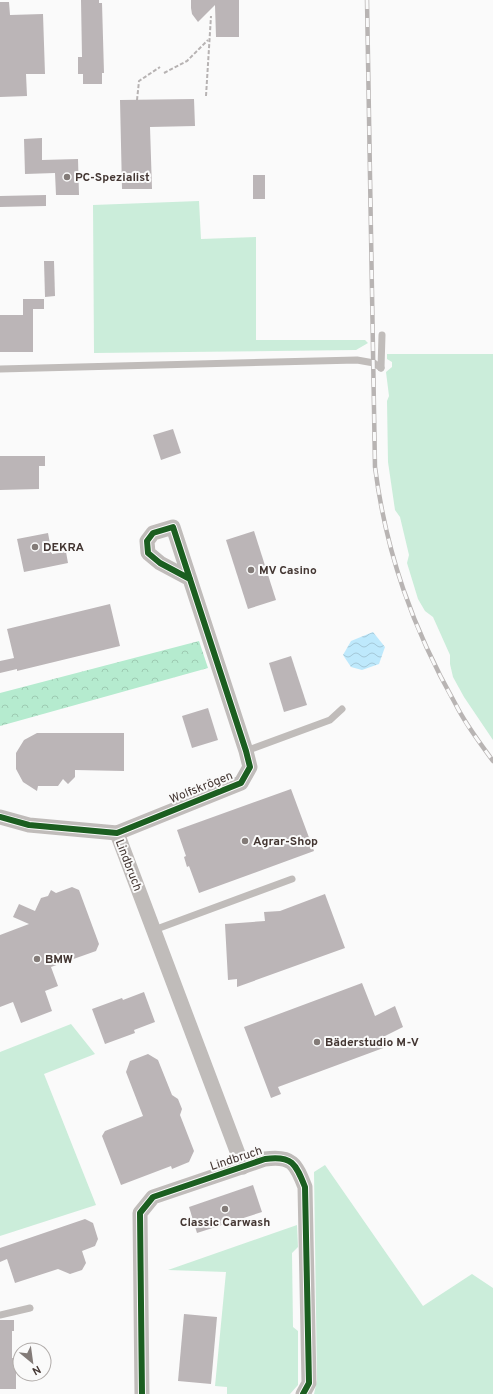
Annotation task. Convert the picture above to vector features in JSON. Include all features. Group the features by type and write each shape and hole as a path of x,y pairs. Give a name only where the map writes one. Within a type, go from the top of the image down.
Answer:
{"street":[{"name":"Wolfskrögen","path":"0,817 29,825 117,833 241,783 250,767 246,751 190,579 173,527 153,533 147,541 148,553 160,563 190,579"},
{"name":"Wolfskrögen","path":"0,828 29,825"},
{"name":"Lindbruch","path":"117,833 243,1167"},
{"name":"Lindbruch","path":"142,1394 139,1249 140,1214 153,1197 265,1159 277,1157 290,1160 298,1169 305,1186 309,1383 303,1394"}],"lane":[{"path":"0,369 357,360 374,363 381,368 382,334"},
{"path":"246,751 330,720 342,709"},
{"path":"154,930 292,879"},
{"path":"0,1315 30,1308"}],"path":[{"path":"206,96 210,16"},
{"path":"164,73 187,61 209,39"},
{"path":"137,100 139,81 160,67"}],"green space":[{"path":"199,201 201,239 256,237 256,340 365,340 368,343 356,350 94,353 93,205"},
{"path":"387,354 493,354 493,740 464,697 453,677 450,664 450,655 433,617 425,611 418,599 407,563 409,555 400,517 395,510 388,462 387,401 389,396 386,372 392,367 392,362 387,359"},
{"path":"199,641 208,668 0,726 0,693"},
{"path":"71,1024 95,1054 44,1074 96,1205 0,1236 0,1052"},
{"path":"325,1165 423,1306 472,1274 493,1288 493,1394 314,1394 317,1380 314,1172"},
{"path":"297,1225 298,1247 292,1253 293,1327 298,1331 298,1385 290,1394 227,1394 227,1387 215,1386 226,1272 168,1270"}],"water":[{"path":"373,632 385,647 379,664 362,670 351,667 343,655 351,641"}],"building":[{"path":"81,0 99,0 99,3 102,3 104,73 102,73 102,84 83,84 83,74 78,74 78,57 82,57"},
{"path":"191,0 239,0 239,37 216,37 215,5 198,22 192,14"},
{"path":"0,2 9,2 10,15 43,14 45,74 26,74 27,96 0,97"},
{"path":"194,99 195,126 150,127 152,189 122,189 120,100"},
{"path":"42,138 42,160 78,159 79,195 56,195 55,173 25,174 24,139"},
{"path":"253,175 265,175 265,199 253,199"},
{"path":"46,195 46,206 0,207 0,196"},
{"path":"44,261 54,261 55,296 45,297"},
{"path":"23,299 44,299 44,309 33,309 33,352 0,352 0,315 23,315"},
{"path":"173,429 181,453 161,460 153,435"},
{"path":"0,456 45,456 45,466 39,466 39,489 0,490"},
{"name":"MV Casino","path":"254,531 276,600 248,609 226,540"},
{"path":"48,533 52,554 66,552 68,563 24,572 17,539"},
{"path":"110,604 120,646 17,671 17,669 0,673 0,661 14,658 7,629"},
{"path":"291,656 307,705 284,712 269,663"},
{"path":"208,708 218,740 192,748 182,716"},
{"path":"37,733 124,733 124,771 75,770 75,777 68,784 63,779 58,786 38,786 37,791 23,782 16,769 16,753 24,740"},
{"name":"Agrar-Shop","path":"291,789 314,851 199,893 189,866 187,867 184,857 186,856 177,830"},
{"name":"BMW","path":"72,887 79,890 99,944 96,951 51,967 58,986 45,991 52,1011 21,1023 13,1002 0,1007 0,935 29,924 13,917 19,904 35,911 41,898 48,896 51,890 56,893"},
{"path":"325,894 345,948 237,987 237,979 228,980 225,924 265,921 264,912 280,911"},
{"name":"Bäderstudio M-V","path":"362,983 375,1016 395,1006 403,1027 383,1037 386,1047 278,1087 281,1094 271,1098 244,1027"},
{"path":"144,992 155,1022 134,1030 135,1033 105,1044 92,1009"},
{"path":"148,1054 158,1060 172,1095 178,1099 182,1109 180,1115 194,1151 189,1162 172,1169 171,1166 121,1185 102,1136 105,1131 143,1116 126,1072 130,1061"},
{"name":"Classic Carwash","path":"253,1185 262,1212 197,1233 189,1207"},
{"path":"85,1219 93,1223 98,1239 95,1246 82,1251 86,1263 82,1270 70,1274 58,1269 15,1283 7,1259 0,1262 0,1248"},
{"path":"184,1314 217,1317 211,1384 178,1381"},
{"path":"0,1320 14,1320 14,1331 12,1331 12,1382 16,1382 16,1389 0,1389"}],"railway":[{"path":"367,0 375,467 380,499 394,560 414,619 427,648 460,712 473,734 493,761"}],"cycle path":[{"path":"0,817 29,825 117,833 241,783 250,767 246,751 173,527 153,533 147,541 148,553 160,563 190,579"},
{"path":"142,1394 140,1213 153,1197 265,1159 274,1158 281,1158 292,1163 299,1172 305,1187 309,1383 303,1394"}],"place":[{"name":"PC-Spezialist","path":"67,177"},
{"name":"DEKRA","path":"35,547"},
{"name":"MV Casino","path":"251,570"},
{"name":"Agrar-Shop","path":"245,841"},
{"name":"BMW","path":"37,959"},
{"name":"Bäderstudio M-V","path":"317,1042"},
{"name":"Classic Carwash","path":"225,1209"}]}
